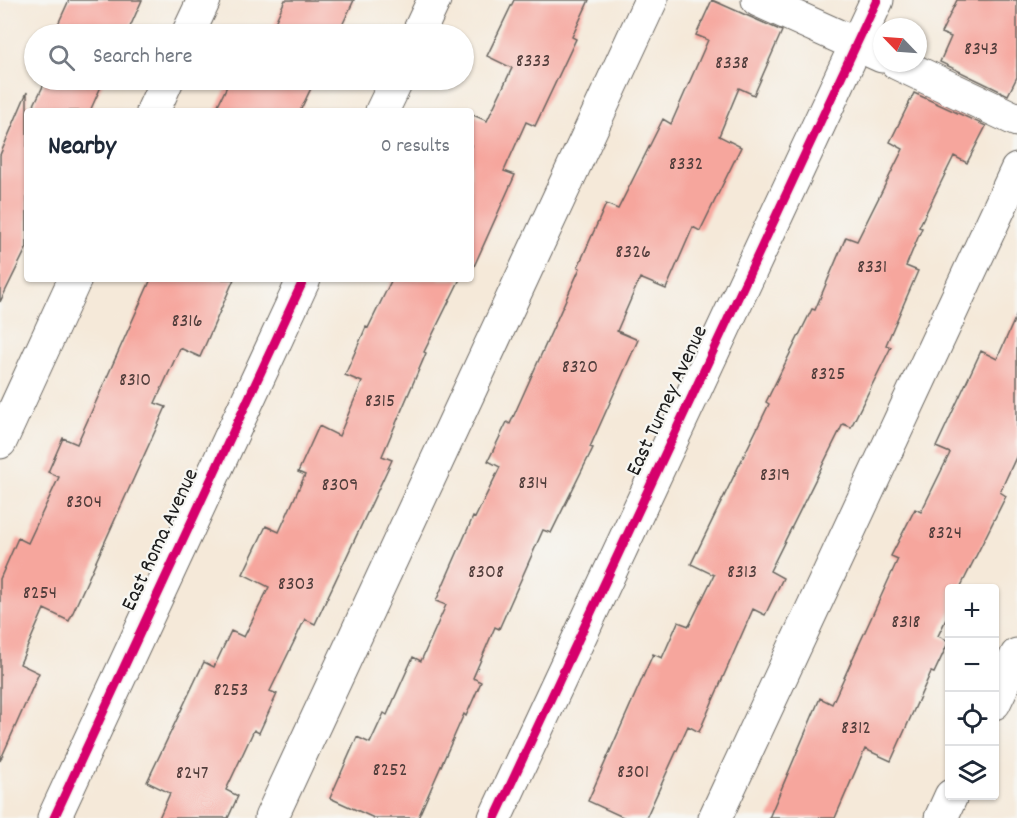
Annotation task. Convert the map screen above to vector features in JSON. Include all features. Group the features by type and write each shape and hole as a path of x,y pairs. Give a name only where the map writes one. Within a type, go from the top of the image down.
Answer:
{"street":[{"path":"193,24 204,0"},
{"path":"422,24 434,0"},
{"path":"271,818 651,0"},
{"path":"758,0 869,50"},
{"name":"East Turney Avenue","path":"495,818 869,50 877,0"},
{"path":"916,72 1017,120"},
{"path":"154,108 162,90"},
{"path":"383,108 392,90"},
{"path":"715,818 1017,170"},
{"path":"0,442 74,282"},
{"name":"East Roma Avenue","path":"54,818 303,282"},
{"path":"999,693 1017,655"},
{"path":"941,818 949,800"}],"building":[{"path":"69,0 142,0 131,24 58,24"},
{"path":"285,0 354,0 343,24 274,24"},
{"path":"514,0 589,0 572,37 576,39 535,126 526,122 504,171 515,175 474,266 474,115 487,121 512,68 487,56"},
{"path":"712,0 782,31 754,95 739,88 719,136 741,147 700,231 693,227 666,289 640,278 617,331 638,340 590,447 593,448 551,533 543,530 499,629 495,627 473,678 481,682 466,716 464,714 418,818 374,818 330,798 357,737 370,743 384,713 387,715 413,657 421,661 446,605 436,601 473,517 475,518 500,467 488,461 507,422 510,424 606,204 618,209 663,119 671,124 708,40 696,35"},
{"path":"957,0 1017,0 1017,77 1008,95 940,62 951,37 941,33"},
{"path":"41,90 99,90 91,108 32,108"},
{"path":"225,90 310,90 301,108 216,108"},
{"path":"27,92 27,108 24,108 24,253 0,302 0,155"},
{"path":"914,93 986,126 967,163 954,156 919,227 922,228 906,266 918,271 886,345 891,347 851,427 843,424 770,571 783,578 765,615 753,609 699,732 688,726 646,818 625,818 588,801 653,654 662,658 678,622 689,626 714,575 691,564 769,404 766,402 812,309 815,310 846,237 857,241 903,149 890,142"},
{"path":"150,282 233,282 200,357 180,348 155,403 166,407 69,621 44,609 20,664 39,673 0,761 0,579 18,538 28,543 59,477 48,472 63,438 77,444"},
{"path":"391,282 459,282 424,352 426,353 382,456 392,460 315,624 305,619 270,691 277,694 259,733 254,730 226,790 238,796 228,818 159,818 170,793 147,782 204,662 214,667 231,631 244,637 269,587 243,574 266,526 279,532 305,475 298,472 319,426 339,436 362,382 345,375 366,327 368,328"},
{"path":"1017,314 1017,455 1000,492 1006,496 962,584 945,584 945,621 938,636 945,639 945,650 934,673 931,672 891,761 865,749 835,818 769,818 820,698 832,704 898,559 891,556 915,509 921,512 950,453 936,447 981,351 997,359"}],"cycle path":[{"path":"495,818 877,0"},
{"path":"54,818 303,282"}]}
